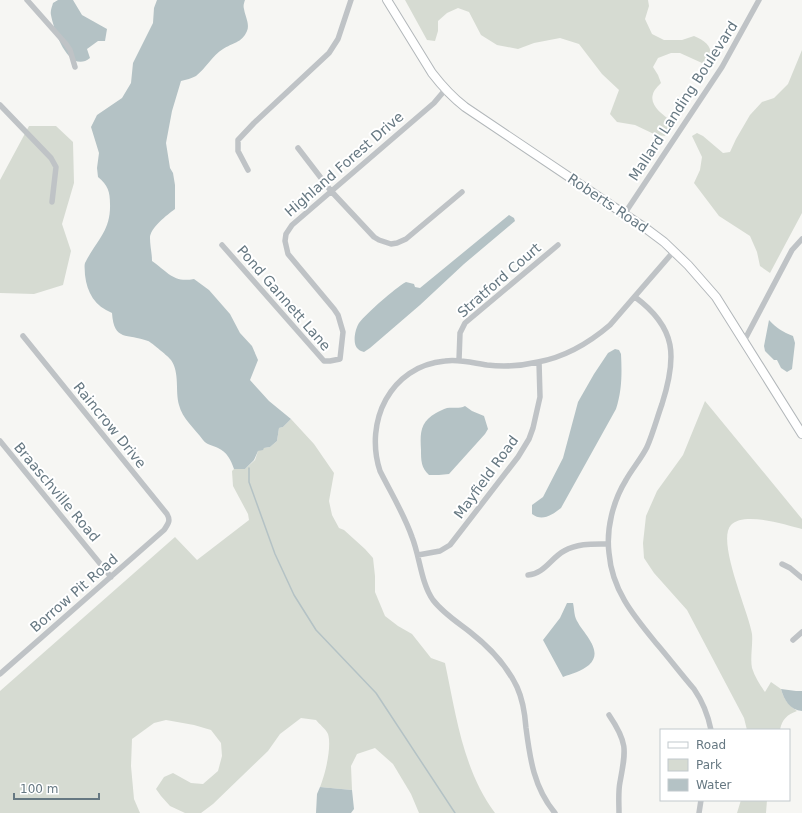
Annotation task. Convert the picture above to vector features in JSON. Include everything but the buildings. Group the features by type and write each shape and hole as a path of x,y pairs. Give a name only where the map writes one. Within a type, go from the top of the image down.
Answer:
{"main road":[{"name":"Roberts Road","path":"387,0 432,73 445,90 465,107 625,213 648,230 674,251 703,281 716,297 802,434"}],"street":[{"path":"27,0 66,44 70,50 75,67"},
{"path":"248,170 237,147 240,137 330,53 338,39 351,0"},
{"name":"Mallard Landing Boulevard","path":"625,213 722,67 759,0"},
{"name":"Highland Forest Drive","path":"330,361 340,359 343,341 341,322 334,309 290,258 286,248 286,234 292,225 434,103 445,90"},
{"path":"0,104 51,158 56,167 52,202"},
{"path":"298,148 331,191 374,237 391,244 406,239 462,192"},
{"path":"744,341 792,250 802,239"},
{"name":"Pond Gannett Lane","path":"222,245 324,361 330,361"},
{"name":"Stratford Court","path":"459,360 460,334 465,323 558,245"},
{"path":"555,813 542,795 534,776 530,759 524,708 521,697 513,680 500,661 483,644 441,609 434,601 425,584 418,555 404,519 380,472 375,452 375,428 380,411 388,396 400,381 420,368 434,363 459,360 497,366 524,365 568,353 587,343 610,325 674,251"},
{"path":"635,297 653,311 665,330 671,350 671,372 647,447 623,484 614,505 608,544 611,570 616,586 636,619 694,690 706,710 711,729"},
{"name":"Raincrow Drive","path":"23,336 167,514 169,524 164,530"},
{"name":"Mayfield Road","path":"418,555 440,551 450,545 525,447 533,428 538,408 540,385 539,362"},
{"name":"Braaschville Road","path":"0,441 111,577"},
{"name":"Borrow Pit Road","path":"0,674 164,530"},
{"path":"528,575 542,571 559,554 572,547 587,544 608,544"},
{"path":"782,564 790,568 802,578"},
{"path":"793,640 802,632"},
{"path":"608,715 619,731 624,745 624,760 620,783 619,813"},
{"path":"699,813 702,801"}],"green space":[{"path":"405,0 648,0 649,6 645,19 652,34 664,40 682,40 694,36 708,45 711,52 711,57 710,62 702,63 680,53 671,53 658,58 653,67 661,83 656,88 652,98 657,109 670,120 672,125 665,136 656,135 635,125 617,122 610,114 619,90 602,74 579,44 560,38 534,43 518,49 497,45 481,35 469,12 458,8 447,13 438,21 438,31 435,41 427,40"},
{"path":"802,50 802,213 770,273 760,266 757,252 750,236 719,216 694,183 700,170 702,157 692,136 697,133 703,136 723,153 730,152 750,115 762,102 774,98 788,84"},
{"path":"29,126 56,126 73,142 74,183 62,224 71,251 63,285 34,294 0,293 0,180"},
{"path":"705,401 802,519 802,529 765,520 745,519 737,521 731,525 727,533 730,561 752,634 751,660 753,671 765,692 771,682 781,689 787,702 797,711 790,714 786,718 782,723 780,729 747,729 744,718 687,610 654,573 644,558 643,543 646,516 657,491 683,455"},
{"path":"291,419 314,444 334,473 329,501 332,515 339,528 344,530 373,558 375,592 385,616 412,634 431,658 445,663 457,722 468,760 475,779 495,813 419,813 411,794 393,764 375,748 357,754 351,766 352,790 320,787 329,753 328,734 316,720 301,718 280,734 268,751 213,804 201,813 185,813 170,806 156,789 164,777 173,773 191,783 203,784 218,771 222,756 221,743 211,730 166,720 154,723 132,739 131,766 134,799 140,813 0,813 0,691 175,537 197,560 249,520 248,514 233,486 232,471 234,469 245,469 255,460 258,451 270,447 277,441 279,428 283,427"},
{"path":"741,801 767,801 766,813 737,813"}],"water":[{"path":"58,0 73,0 82,15 107,29 105,41 98,41 87,49 90,58 82,62 75,61 69,56 55,31 51,12 53,3"},
{"path":"157,0 245,0 244,8 248,28 245,35 240,40 219,52 196,76 181,81 172,111 166,143 170,168 173,173 175,185 175,209 156,226 150,238 152,261 171,276 187,280 194,279 209,290 230,314 240,333 252,346 258,360 250,380 269,401 291,419 283,427 279,428 277,441 270,447 258,451 254,460 245,469 234,469 226,454 205,442 186,419 179,405 176,376 174,365 171,360 148,341 123,335 119,332 113,322 112,313 97,303 90,293 86,282 85,263 105,229 110,213 110,196 108,189 98,177 97,168 99,153 91,127 97,115 122,98 131,83 133,63 153,23 154,8"},
{"path":"509,215 514,218 515,221 464,264 420,305 364,352 360,351 356,347 355,333 359,323 381,301 406,282 414,284 415,287 420,288"},
{"path":"769,320 780,330 793,336 795,343 792,369 787,372 781,368 777,360 774,360 765,351 764,346"},
{"path":"615,349 619,350 621,354 621,382 616,409 561,508 547,517 536,516 532,514 532,505 543,497 563,458 578,402 608,353"},
{"path":"465,406 484,416 488,429 449,474 429,475 424,470 421,460 421,433 424,424 431,416 443,409"},
{"path":"567,603 573,603 577,622 590,640 595,653 589,665 580,671 563,677 543,640 560,618"},
{"path":"781,689 802,691 802,711 794,709 788,704"},
{"path":"320,787 352,790 354,809 351,813 316,813 317,794"}],"waterway":[{"path":"249,468 249,482 275,554 294,595 316,630 376,693 455,813"}]}
